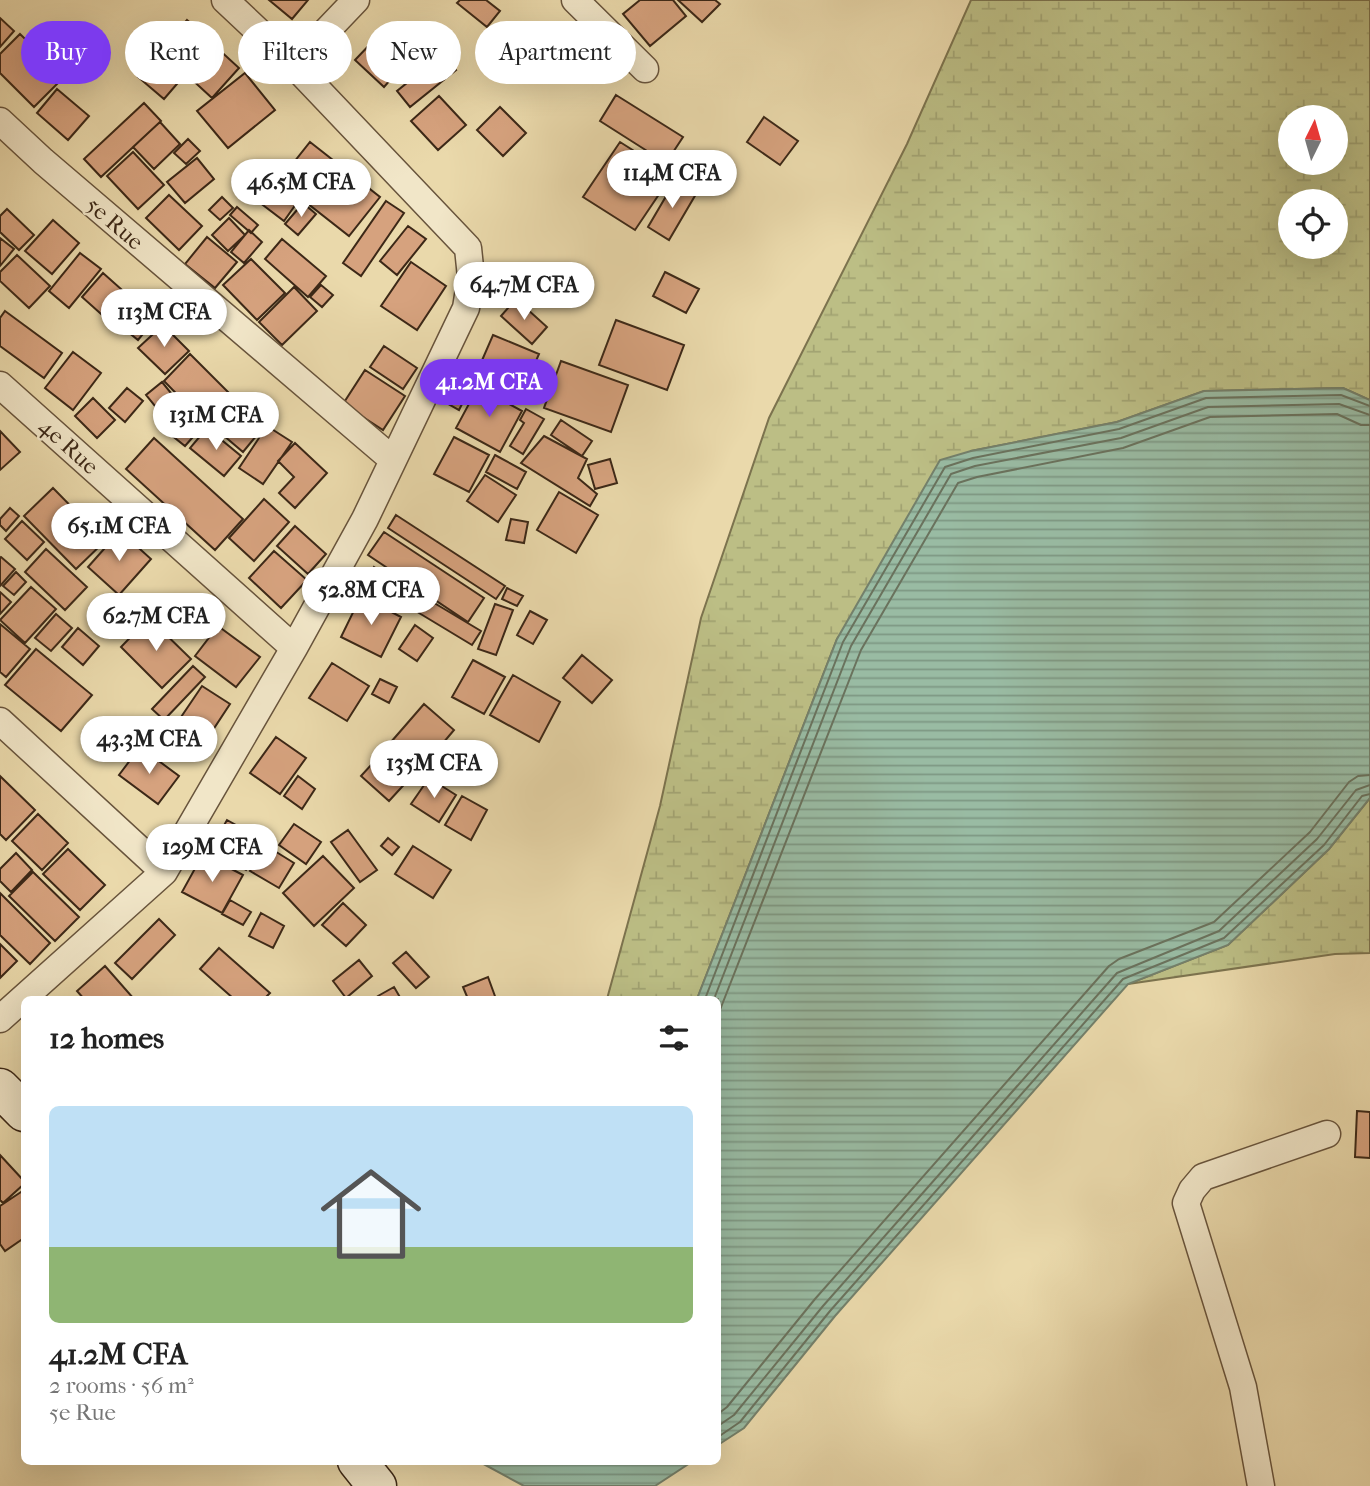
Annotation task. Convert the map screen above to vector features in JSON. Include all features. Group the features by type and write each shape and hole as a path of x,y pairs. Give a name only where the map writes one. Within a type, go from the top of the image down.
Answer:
{"street":[{"path":"225,0 247,21"},
{"path":"336,21 356,0"},
{"path":"575,0 645,69"},
{"path":"26,996 164,872 295,648 365,519 467,308 471,277 468,248 312,84"},
{"name":"5e Rue","path":"0,121 392,459"},
{"name":"4e Rue","path":"0,385 295,648"},
{"path":"0,721 164,872"},
{"path":"0,1019 21,1000"},
{"path":"0,1088 21,1109"},
{"path":"1261,1486 1243,1387 1186,1203 1203,1177 1327,1134"},
{"path":"360,1465 377,1486"}],"green space":[{"path":"971,0 1370,0 1370,400 1343,388 1204,391 1117,422 971,451 837,639 698,996 608,996 660,806 701,618 769,418 907,144"},
{"path":"1370,798 1370,953 1335,954 1128,984 1228,945 1329,849"}],"water":[{"path":"1343,388 1370,400 1370,798 1329,849 1228,945 1128,984 835,1316 744,1428 721,1443 721,996 698,996 837,639 940,460 971,451 1117,422 1204,391"},
{"path":"485,1465 687,1465 655,1486 524,1486"}],"building":[{"path":"269,0 308,0 292,19"},
{"path":"460,0 486,0 500,11 492,21 480,21 457,3"},
{"path":"640,0 673,0 686,16 650,46 636,29 636,21 629,21 623,14"},
{"path":"678,0 715,0 720,4 702,22"},
{"path":"0,18 14,31 0,47"},
{"path":"20,34 21,84 57,84 34,107 0,73 0,54"},
{"path":"366,48 366,70 355,60"},
{"path":"224,54 238,69 212,98 197,84 224,84"},
{"path":"238,79 238,84 254,84 275,110 228,148 197,111"},
{"path":"146,84 177,84 164,99"},
{"path":"406,84 439,84 410,107 397,91"},
{"path":"57,89 89,116 68,140 37,113"},
{"path":"616,95 683,137 666,163 600,121"},
{"path":"439,96 466,125 438,150 411,121"},
{"path":"144,103 161,121 101,177 84,159"},
{"path":"500,107 526,133 503,156 477,130"},
{"path":"764,117 798,141 780,165 747,142"},
{"path":"160,122 180,144 154,169 133,147"},
{"path":"188,139 200,151 186,164 174,153"},
{"path":"310,142 380,197 349,236 279,181"},
{"path":"620,142 672,175 635,230 583,197"},
{"path":"133,152 164,185 138,209 107,176"},
{"path":"197,158 214,179 185,203 167,182"},
{"path":"675,181 696,194 669,240 648,227"},
{"path":"268,183 296,204 284,221 255,199"},
{"path":"169,195 202,226 179,250 146,218"},
{"path":"222,197 233,208 220,220 209,210"},
{"path":"386,201 404,213 361,276 343,263"},
{"path":"303,203 316,214 298,235 285,224"},
{"path":"237,207 258,225 251,233 230,215"},
{"path":"7,209 34,235 19,250 0,232 0,216"},
{"path":"229,218 245,235 228,251 212,235"},
{"path":"53,220 79,243 52,274 25,251"},
{"path":"408,226 426,239 397,275 380,261"},
{"path":"249,230 262,242 244,263 231,252"},
{"path":"207,237 237,262 215,288 185,264"},
{"path":"0,238 14,249 0,266"},
{"path":"282,239 326,276 308,297 265,259"},
{"path":"80,253 101,269 69,308 49,291"},
{"path":"17,255 50,286 29,308 0,281 0,272"},
{"path":"251,259 285,293 257,320 223,285"},
{"path":"411,262 446,286 417,330 381,306"},
{"path":"665,272 699,289 686,313 653,296"},
{"path":"103,273 130,297 109,321 82,297"},
{"path":"321,285 333,295 322,307 310,297"},
{"path":"294,287 317,311 282,345 259,322"},
{"path":"137,296 160,313 138,340 116,322"},
{"path":"516,299 547,327 532,344 501,316"},
{"path":"5,311 62,353 44,378 0,346 0,318"},
{"path":"616,320 684,345 667,390 599,365"},
{"path":"163,325 189,351 165,374 138,348"},
{"path":"493,335 539,354 519,400 473,381"},
{"path":"384,346 417,368 403,389 370,367"},
{"path":"73,352 101,373 73,410 45,388"},
{"path":"190,354 230,394 203,421 164,381"},
{"path":"561,361 628,385 611,432 544,408"},
{"path":"365,370 405,396 383,430 343,404"},
{"path":"458,377 472,384 459,410 445,402"},
{"path":"162,382 184,409 168,422 146,395"},
{"path":"478,387 522,411 500,452 456,428"},
{"path":"127,388 143,401 125,422 109,408"},
{"path":"233,397 266,424 243,452 210,424"},
{"path":"93,398 115,420 97,438 75,416"},
{"path":"526,409 544,419 523,454 510,446 524,423 520,420"},
{"path":"180,413 199,430 185,446 165,430"},
{"path":"561,420 592,441 582,456 551,435"},
{"path":"267,426 292,442 263,484 239,468"},
{"path":"207,428 241,456 224,476 190,448"},
{"path":"0,431 20,452 0,470"},
{"path":"544,436 587,459 578,478 597,494 590,506 521,463"},
{"path":"454,437 489,455 469,492 434,474"},
{"path":"154,438 243,519 215,550 126,469"},
{"path":"295,443 327,473 295,508 279,493 294,477 278,461"},
{"path":"495,455 526,472 517,489 486,472"},
{"path":"610,459 617,483 595,489 588,465"},
{"path":"485,475 516,495 498,522 467,501"},
{"path":"53,488 105,541 76,569 24,516"},
{"path":"559,492 598,515 576,553 537,530"},
{"path":"264,499 289,522 254,561 229,538"},
{"path":"10,508 19,516 6,531 0,525 0,519"},
{"path":"396,515 505,586 496,599 388,528"},
{"path":"511,519 528,522 524,543 506,540"},
{"path":"22,521 44,542 27,560 5,539"},
{"path":"295,526 326,554 308,574 277,546"},
{"path":"120,531 151,559 119,595 88,567"},
{"path":"384,532 484,598 468,622 368,555"},
{"path":"46,549 87,587 65,610 25,572"},
{"path":"274,551 307,580 281,608 249,578"},
{"path":"0,558 15,569 0,586"},
{"path":"374,567 481,631 472,645 366,581"},
{"path":"16,572 26,582 14,595 3,586"},
{"path":"31,587 56,609 25,643 0,620"},
{"path":"507,588 523,596 517,606 502,599"},
{"path":"0,592 11,602 0,614"},
{"path":"361,596 401,617 381,657 341,637"},
{"path":"495,604 513,610 496,655 478,649"},
{"path":"530,611 547,620 533,644 517,635"},
{"path":"56,614 72,628 51,651 35,638"},
{"path":"149,618 191,659 162,688 121,647"},
{"path":"0,624 30,649 6,677 0,672"},
{"path":"415,625 433,638 417,661 399,649"},
{"path":"218,626 260,657 236,687 195,656"},
{"path":"78,628 99,646 83,665 62,647"},
{"path":"36,649 92,695 61,731 5,685"},
{"path":"582,655 612,680 592,703 563,678"},
{"path":"473,660 505,677 484,714 452,697"},
{"path":"332,663 369,686 347,721 309,698"},
{"path":"193,666 205,677 164,720 152,709"},
{"path":"513,675 560,702 539,742 490,715"},
{"path":"380,679 397,687 389,703 372,694"},
{"path":"202,686 230,704 203,745 175,726"},
{"path":"424,704 454,730 422,768 391,742"},
{"path":"276,737 306,758 280,794 250,773"},
{"path":"140,747 179,776 158,804 119,775"},
{"path":"383,752 411,777 389,801 361,776"},
{"path":"0,776 35,810 6,840 0,834"},
{"path":"298,776 315,789 302,809 284,796"},
{"path":"429,778 456,795 439,822 411,804"},
{"path":"462,796 487,810 471,840 445,825"},
{"path":"38,814 68,843 42,870 12,841"},
{"path":"227,820 263,840 246,870 210,850"},
{"path":"294,824 321,842 306,864 279,845"},
{"path":"348,830 377,870 360,882 331,842"},
{"path":"388,838 399,847 392,855 381,846"},
{"path":"192,840 206,851 195,867 180,856"},
{"path":"265,845 294,863 279,888 250,871"},
{"path":"413,846 451,870 433,898 395,874"},
{"path":"68,849 105,885 80,910 43,874"},
{"path":"16,853 32,870 11,892 0,881 0,869"},
{"path":"203,854 243,875 222,913 182,892"},
{"path":"323,856 354,888 314,926 283,893"},
{"path":"33,872 79,917 55,941 9,896"},
{"path":"0,893 50,943 30,964 0,935"},
{"path":"230,900 251,912 243,925 222,914"},
{"path":"343,903 366,925 346,946 322,925"},
{"path":"261,913 284,926 273,948 249,936"},
{"path":"159,919 175,935 132,979 115,963"},
{"path":"0,944 17,961 0,978"},
{"path":"219,948 270,993 267,996 231,996 200,969"},
{"path":"406,952 429,977 416,988 393,963"},
{"path":"359,960 372,976 348,996 344,996 333,981"},
{"path":"105,966 131,996 81,996 77,991"},
{"path":"488,977 495,996 467,996 463,987"},
{"path":"394,987 399,996 378,996"},
{"path":"1357,1111 1370,1112 1370,1158 1355,1157"},
{"path":"0,1155 21,1178 21,1187 3,1203 0,1200"},
{"path":"21,1192 21,1240 5,1251 0,1244 0,1206"}]}
